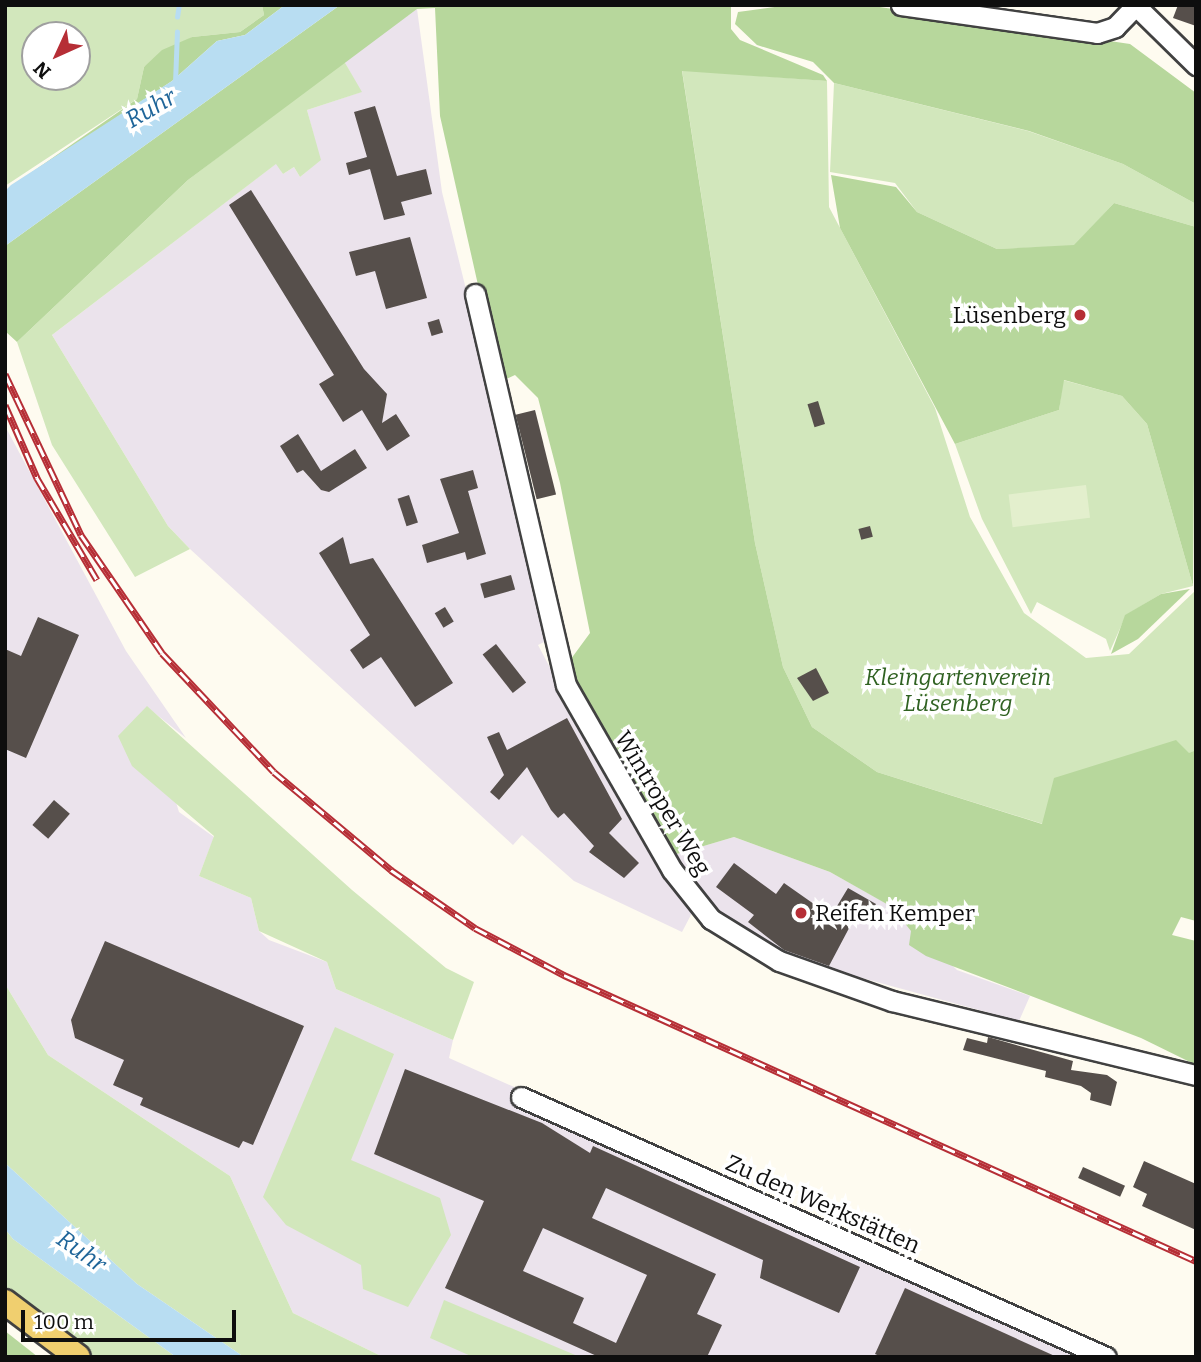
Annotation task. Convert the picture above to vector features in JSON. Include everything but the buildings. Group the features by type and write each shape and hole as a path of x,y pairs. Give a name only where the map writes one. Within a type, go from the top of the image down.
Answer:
{"main road":[{"path":"5,1302 78,1357"}],"street":[{"path":"901,5 1097,33 1115,27 1135,5 1196,65"},
{"name":"Wintroper Weg","path":"475,294 566,685 672,870 711,919 762,953 892,1001 1196,1075"},
{"name":"Zu den Werkstätten","path":"521,1097 1106,1357"}],"shaded area":[{"path":"417,9 442,192 552,638 538,645 642,841 693,911 682,932 574,881 522,835 513,845 190,549 168,526 52,335 277,163 283,174 294,167 300,177 320,160 307,110 361,92 344,61"},
{"path":"5,426 126,651 186,738 147,707 179,812 214,837 199,876 251,898 259,931 269,940 327,962 336,989 453,1040 449,1058 1118,1357 383,1357 293,1313 230,1176 48,1055 5,984"},
{"path":"734,837 830,872 893,907 957,970 1030,996 1019,1021 771,953 711,910 670,856"}],"green space":[{"path":"5,5 262,5 264,15 240,32 192,37 144,67 137,99 5,186"},
{"path":"262,5 285,5 245,35 217,41 172,81 5,191 137,99 144,67 162,50 192,37 240,32 264,15"},
{"path":"340,5 731,5 731,29 740,40 823,75 827,81 682,71 755,543 783,667 812,727 877,772 1042,824 1054,778 1176,740 1189,753 1196,750 1196,921 1181,917 1172,935 1196,941 1196,1065 1141,1038 926,956 909,945 911,931 892,907 830,872 734,837 670,856 607,750 568,663 590,633 560,483 538,398 515,375 504,380 487,325 440,116 435,8 417,9 188,180 17,342 5,331 5,246"},
{"path":"789,5 866,5 1130,44 1196,93 1196,204 1123,164 1029,131 834,83 813,62 757,45 735,24 738,12"},
{"path":"344,61 362,92 307,110 321,160 300,177 294,167 283,174 276,164 52,335 168,526 190,549 135,577 52,445 17,342 188,180"},
{"name":"Kleingartenverein Lüsenberg","path":"682,70 827,81 829,207 935,408 970,517 1024,613 1086,658 1129,654 1196,590 1196,750 1043,824 877,772 812,727 783,667 755,543"},
{"path":"834,83 1028,131 1123,164 1196,204 1196,227 1114,203 1074,246 997,249 917,212 895,183 830,172"},
{"path":"831,175 896,187 917,212 997,249 1074,245 1114,203 1196,227 1193,586 1147,424 1122,396 1064,380 1059,410 955,444 840,228"},
{"path":"1063,380 1122,396 1147,424 1193,586 1161,594 1126,615 1110,651 1106,639 1037,602 1031,614 982,519 955,444 1059,410"},
{"path":"1086,485 1090,518 1013,527 1009,495"},
{"path":"1190,589 1138,639 1111,654 1125,615 1161,594"},
{"path":"147,706 352,890 446,968 474,982 453,1040 336,989 327,962 259,931 251,898 199,876 214,836 132,766 118,736"},
{"path":"5,984 48,1055 230,1176 293,1313 383,1357 244,1357 137,1284 5,1163"},
{"path":"335,1027 394,1054 351,1160 440,1198 451,1235 408,1307 363,1289 361,1265 286,1225 263,1197"},
{"path":"5,1229 13,1239 176,1357 95,1357 7,1294"},
{"path":"444,1300 580,1357 473,1357 430,1338"},
{"path":"5,1331 38,1357 5,1357"}],"water":[{"name":"Ruhr","path":"285,5 340,5 5,246 5,191 11,185 172,81 217,41 245,35"},
{"name":"Ruhr","path":"5,1163 137,1284 244,1357 176,1357 13,1239 5,1229"}],"waterway":[{"path":"177,17 179,5"},
{"name":"Ruhr","path":"175,83 177,32"}],"railway":[{"path":"5,374 81,535 162,653 274,772 391,870 475,928 564,975 1196,1261"},
{"path":"5,405 37,478 97,580"}],"place":[{"name":"Lüsenberg","path":"1080,315"},
{"name":"Reifen Kemper","path":"801,913"}]}
